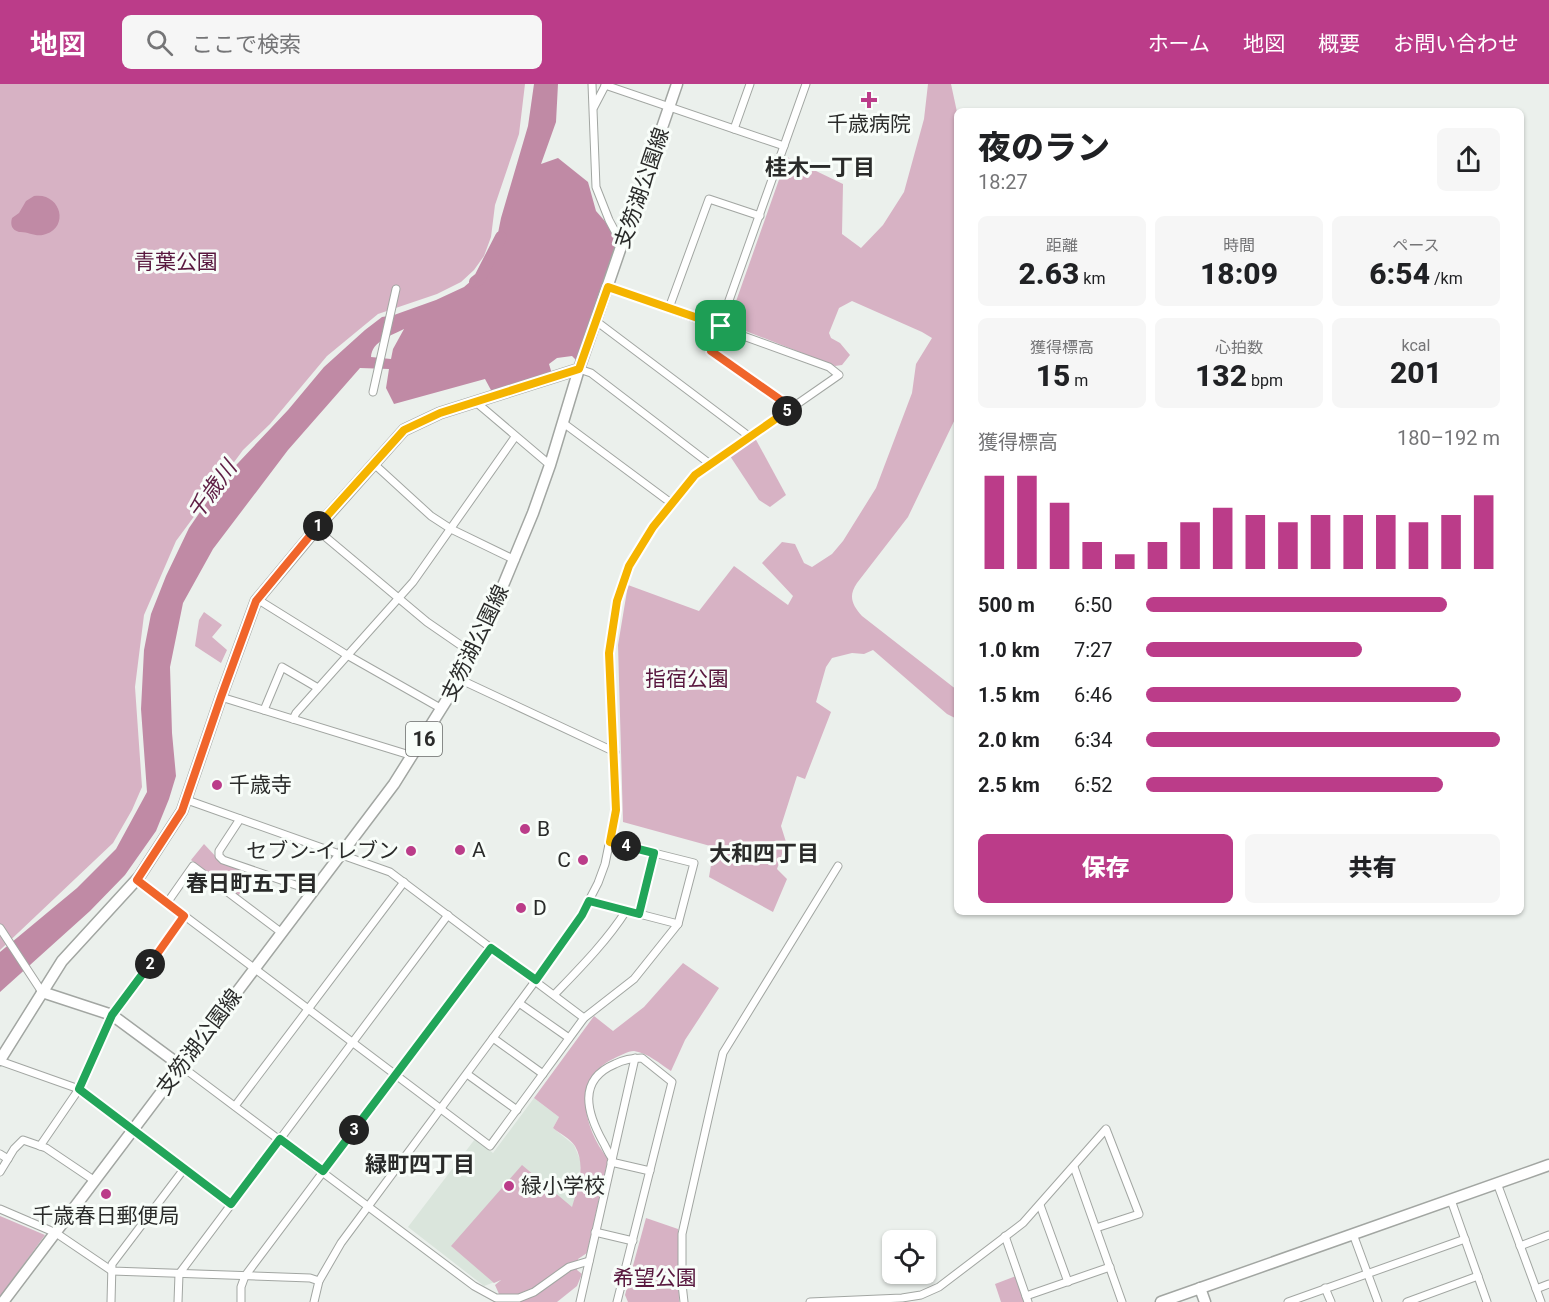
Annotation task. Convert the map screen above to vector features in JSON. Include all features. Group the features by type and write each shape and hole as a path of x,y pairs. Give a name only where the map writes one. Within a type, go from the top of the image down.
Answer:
{"street":[{"path":"592,84 596,187 617,235 625,237"},
{"name":"支笏湖公園線","path":"3,1302 394,784 459,679 515,560 550,465 579,369 677,84"},
{"path":"734,129 750,84"},
{"path":"792,408 711,351 806,84"},
{"path":"592,109 606,85 784,146"},
{"path":"669,308 709,199 759,216"},
{"path":"314,1302 319,1281 341,1243 582,915 602,873 616,810 609,653 617,601 629,566 653,527 695,475 839,375 829,367 608,287"},
{"path":"374,389 396,289"},
{"path":"596,321 750,437"},
{"path":"231,1204 79,1089 0,1061 62,961 137,880 169,833 187,800 257,599 404,430 440,413 579,369 591,373 710,464"},
{"path":"477,403 550,465"},
{"path":"562,422 672,503"},
{"path":"293,719 417,577 515,437"},
{"path":"373,464 430,516 451,529 515,560"},
{"path":"316,529 427,622 472,653"},
{"path":"257,599 347,655 442,709"},
{"path":"264,710 282,667 318,688"},
{"path":"459,679 615,752"},
{"path":"221,697 413,756"},
{"path":"187,800 390,872 584,1018"},
{"path":"240,819 219,851 223,860 313,891"},
{"path":"137,880 490,1146 584,1018 634,979 678,924 694,864 610,842"},
{"path":"639,914 654,853"},
{"path":"167,903 193,866 282,933"},
{"path":"684,1302 682,1234 723,1053 838,866"},
{"path":"235,1106 404,882"},
{"path":"589,901 678,924"},
{"path":"555,994 594,954 626,911"},
{"path":"178,1302 179,1274 448,915"},
{"path":"40,1146 79,1089 112,1015 184,916"},
{"path":"0,928 42,992 112,1015 474,1286 496,1298 519,1298 534,1292 569,1267 589,1261"},
{"path":"241,1302 241,1287 245,1276 491,948"},
{"path":"519,1003 569,1038"},
{"path":"493,1038 543,1074"},
{"path":"580,1302 635,1058"},
{"path":"617,1302 633,1241 672,1082 642,1058 635,1058 606,1068 592,1082 590,1116 612,1160 650,1171"},
{"path":"467,1074 517,1110"},
{"path":"810,1302 902,1298 939,1287 1023,1223 1106,1129 1139,1214 1096,1228"},
{"path":"0,1173 14,1149 23,1140 46,1148 95,1181"},
{"path":"0,1154 8,1159"},
{"path":"1161,1302 1549,1165"},
{"path":"1074,1167 1122,1302"},
{"path":"111,1302 112,1264 184,1168"},
{"path":"1497,1183 1541,1302"},
{"path":"1451,1200 1487,1302"},
{"path":"1040,1205 1068,1282"},
{"path":"0,1209 56,1233 112,1271 310,1278 319,1281"},
{"path":"595,1232 633,1241"},
{"path":"1353,1234 1378,1302"},
{"path":"1520,1246 1549,1235"},
{"path":"1005,1236 1027,1299 1110,1267"},
{"path":"1288,1302 1465,1239"},
{"path":"1407,1302 1478,1275"},
{"path":"1536,1289 1549,1284"},
{"path":"1200,1288 1205,1302"},
{"path":"1326,1288 1331,1302"},
{"path":"925,1293 928,1302"}],"shaded area":[{"path":"534,84 558,84 556,122 541,164 558,158 588,182 596,211 610,227 617,246 576,360 572,356 557,358 549,364 552,374 492,392 485,379 394,404 386,388 389,369 360,368 288,450 213,549 183,603 170,667 176,776 156,831 125,875 90,911 0,992 0,952 77,888 116,849 147,792 141,709 144,650 151,614 189,528 222,480 288,410 324,367 365,330 382,317 436,300 464,287 492,263 501,218 528,126","holes":["404,329 393,349 391,359 371,357 378,343"]},
{"path":"34,196 50,199 59,211 58,224 46,234 35,235 19,232 11,225 12,218 19,213 26,201"},
{"name":"緑小学校","path":"534,1098 559,1117 553,1128 574,1145 581,1162 577,1193 567,1223 520,1273 484,1286 408,1227 475,1139 493,1153"}],"green space":[{"name":"青葉公園","path":"0,84 525,84 519,134 495,205 491,237 484,256 474,270 461,282 437,294 378,314 327,356 270,424 243,450 176,541 144,615 135,687 142,787 113,843 0,950"},
{"name":"指宿公園","path":"928,84 951,84 956,108 954,108 954,421 908,517 857,583 852,596 862,616 954,688 954,718 873,650 864,654 852,653 832,658 826,667 816,702 831,712 805,779 797,776 781,826 786,842 777,869 787,879 773,912 709,877 714,847 623,822 618,645 628,585 699,611 734,566 788,605 793,596 762,563 782,542 795,544 804,563 812,567 832,554 843,541 876,488 912,393 916,364 932,338 852,301 839,308 829,333 831,338 840,343 850,355 842,365 835,366 728,324 787,157 843,184 842,234 861,248 883,225 904,192 924,119"},
{"path":"755,438 786,495 770,507 759,500 730,456"},
{"path":"204,612 222,625 212,637 227,650 221,663 195,646 199,620"},
{"path":"204,844 219,860 253,874 238,896 191,860"},
{"path":"683,963 719,988 685,1040 671,1071 654,1059 634,1051 613,1059 600,1068 591,1079 586,1105 588,1119 593,1134 608,1159 587,1253 578,1259 577,1270 582,1274 577,1286 557,1302 498,1302 499,1294 495,1285 501,1280 494,1283 451,1246 522,1165 572,1207 580,1176 578,1153 571,1141 553,1128 559,1117 534,1098 594,1016 613,1031 644,1007"},
{"path":"0,1216 45,1235 0,1297"},
{"name":"希望公園","path":"646,1218 678,1229 679,1302 628,1302 625,1295"},
{"path":"1016,1276 1025,1302 1001,1302 995,1284"}],"waterway":[{"name":"千歳川","path":"475,282 480,278 501,237"}],"place":[{"name":"千歳病院","path":"869,100"},
{"name":"千歳寺","path":"217,785"},
{"name":"B","path":"525,829"},
{"name":"A","path":"460,850"},
{"name":"セブン-イレブン","path":"411,851"},
{"name":"C","path":"583,860"},
{"name":"D","path":"521,908"},
{"name":"緑小学校","path":"509,1186"},
{"name":"千歳春日郵便局","path":"106,1194"}],"district":[{"name":"桂木一丁目","path":"820,167"},
{"name":"大和四丁目","path":"764,853"},
{"name":"春日町五丁目","path":"252,883"},
{"name":"緑町四丁目","path":"420,1164"}],"route":[{"path":"608,287 721,326 711,351 792,408 695,475 653,527 629,566 617,601 609,653 610,696 615,740 616,810 610,842 654,853 639,914 589,901 582,915 536,980 491,948 323,1171 280,1139 231,1204 79,1089 112,1015 184,916 137,880 169,833 187,800 256,601 399,433 440,413 579,369 608,287"}]}
